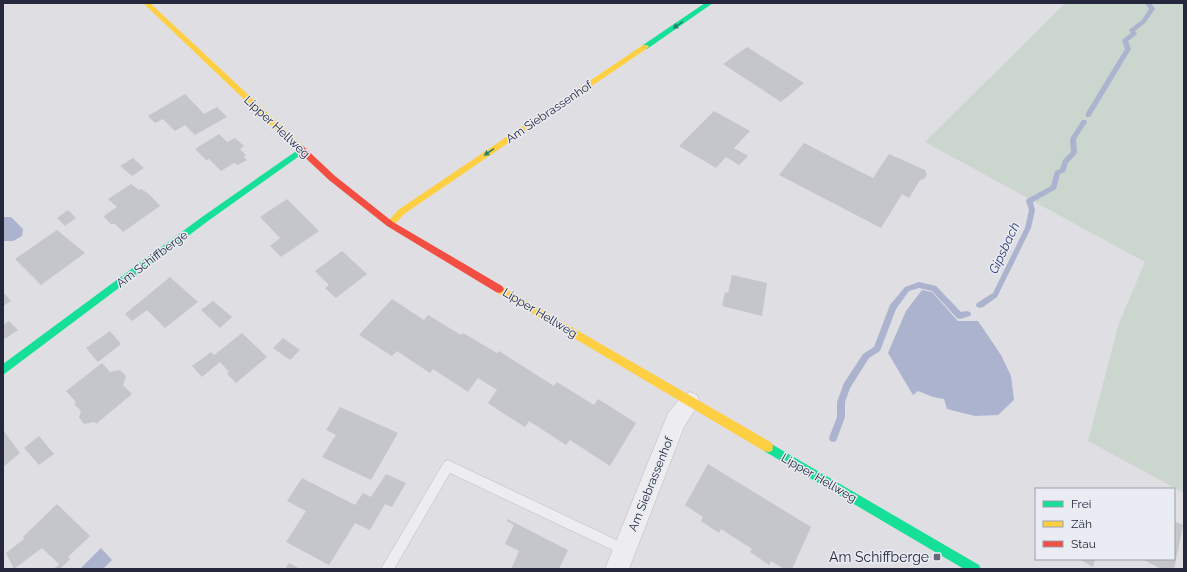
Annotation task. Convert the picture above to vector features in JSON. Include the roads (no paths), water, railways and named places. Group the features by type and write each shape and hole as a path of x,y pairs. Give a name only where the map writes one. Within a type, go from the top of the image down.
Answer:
{"street":[{"name":"Lipper Hellweg","path":"146,3 332,178 390,224 975,569"},
{"name":"Am Siebrassenhof","path":"390,224 401,212 710,3"},
{"name":"Am Schiffberge","path":"3,370 200,223 302,150"},
{"name":"Am Siebrassenhof","path":"621,559 676,420 690,402"}],"lane":[{"path":"387,569 448,466 621,559"}],"water":[{"path":"3,217 11,217 23,229 22,236 13,241 3,241"},
{"path":"922,290 932,292 958,321 978,321 1001,355 1011,376 1014,400 998,415 975,416 947,409 944,399 933,397 918,391 913,395 888,353 906,311"},
{"path":"101,548 112,560 103,569 80,569"}],"waterway":[{"name":"Gipsbach","path":"1088,115 1128,49 1125,40 1134,34 1132,30 1144,21 1152,9 1148,3"},
{"name":"Gipsbach","path":"980,305 995,295 1028,228 1032,210 1029,201 1054,187 1057,173 1063,170 1065,162 1074,153 1073,139 1084,122"},
{"name":"Gipsbach","path":"833,438 841,417 841,402 847,386 866,356 877,349 893,307 907,289 919,285 934,288 960,316 967,314"}],"place":[{"name":"Am Schiffberge","path":"937,557"}]}
